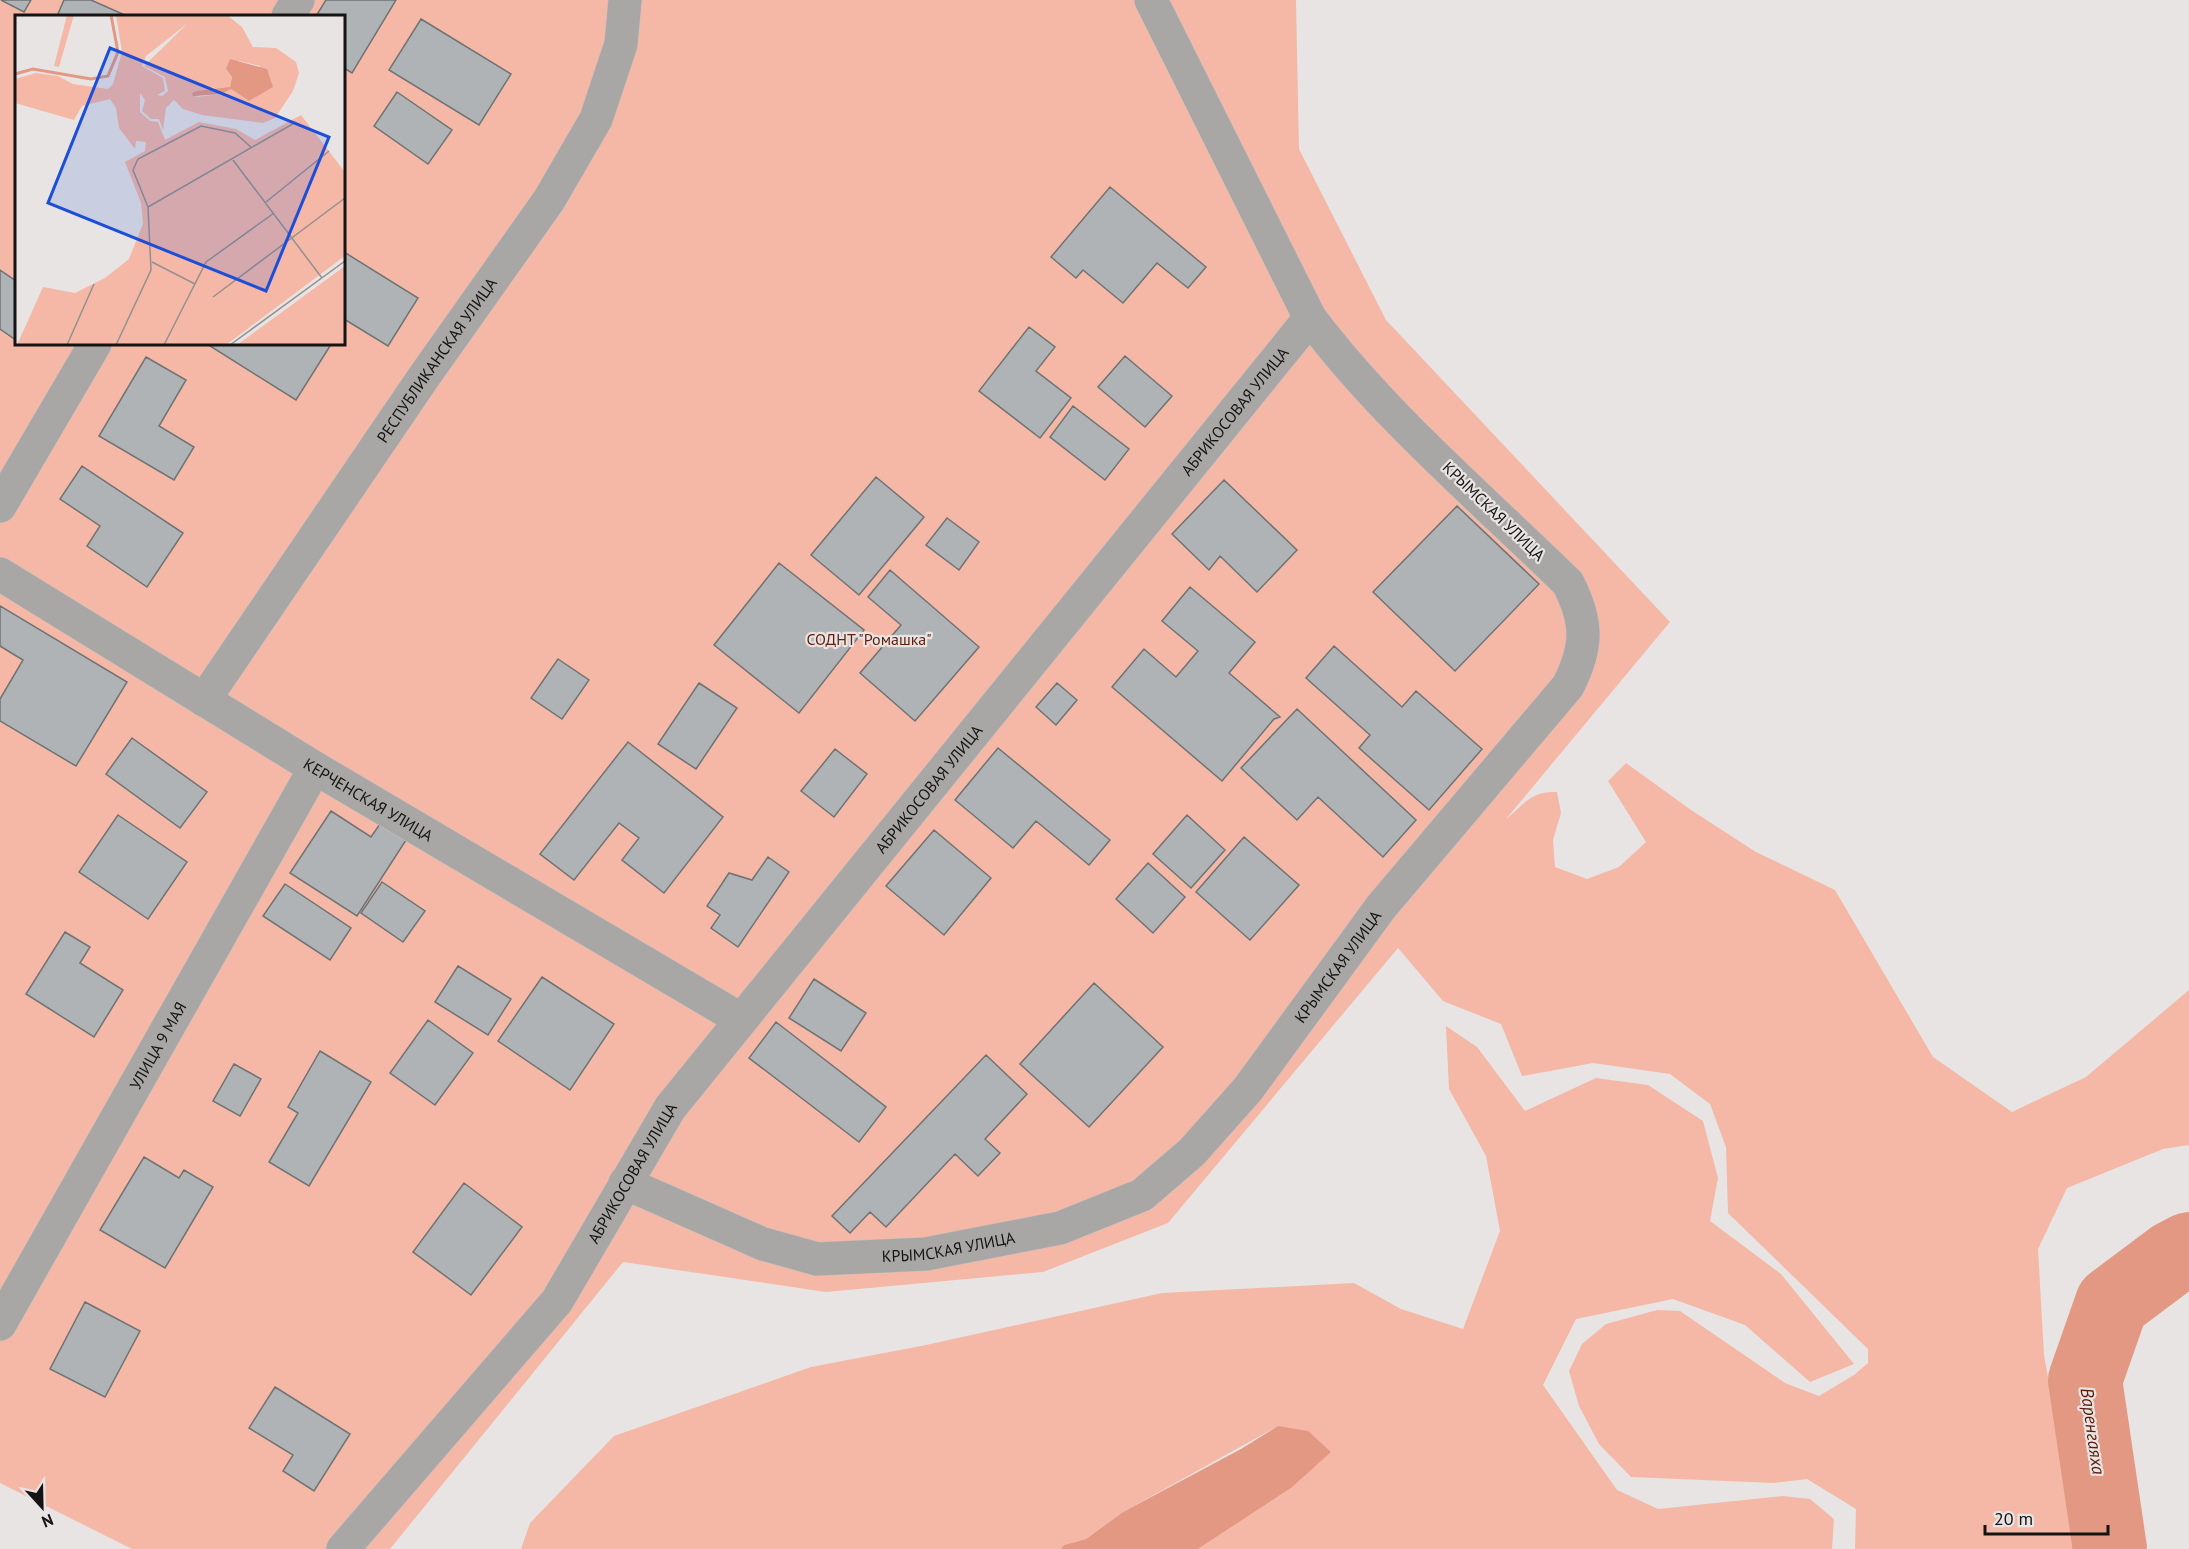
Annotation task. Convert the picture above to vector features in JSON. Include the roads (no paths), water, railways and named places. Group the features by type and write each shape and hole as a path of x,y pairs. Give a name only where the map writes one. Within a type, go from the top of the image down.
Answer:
{"street":[{"path":"289,15 298,0"},
{"name":"РЕСПУБЛИКАНСКАЯ УЛИЦА","path":"204,700 423,378 549,200 596,119 621,44 625,0"},
{"path":"1151,0 1310,318"},
{"name":"АБРИКОСОВАЯ УЛИЦА","path":"343,1549 557,1301 670,1108 1310,318"},
{"name":"КРЫМСКАЯ УЛИЦА","path":"625,1183 763,1244 817,1259 927,1254 1060,1228 1142,1195 1192,1152 1248,1089 1381,907 1568,686 1580,661 1584,632 1580,605 1568,583 1382,403 1340,357 1310,318"},
{"path":"0,506 94,345"},
{"name":"КЕРЧЕНСКАЯ УЛИЦА","path":"0,574 315,768 740,1019"},
{"name":"УЛИЦА 9 МАЯ","path":"0,1324 315,768"}],"waterway":[{"name":"Варенгаяха","path":"2110,1549 2085,1380 2112,1303 2172,1258 2189,1249"}],"park label":[{"name":"СОДНТ \"Ромашка\"","path":"869,639"}]}
